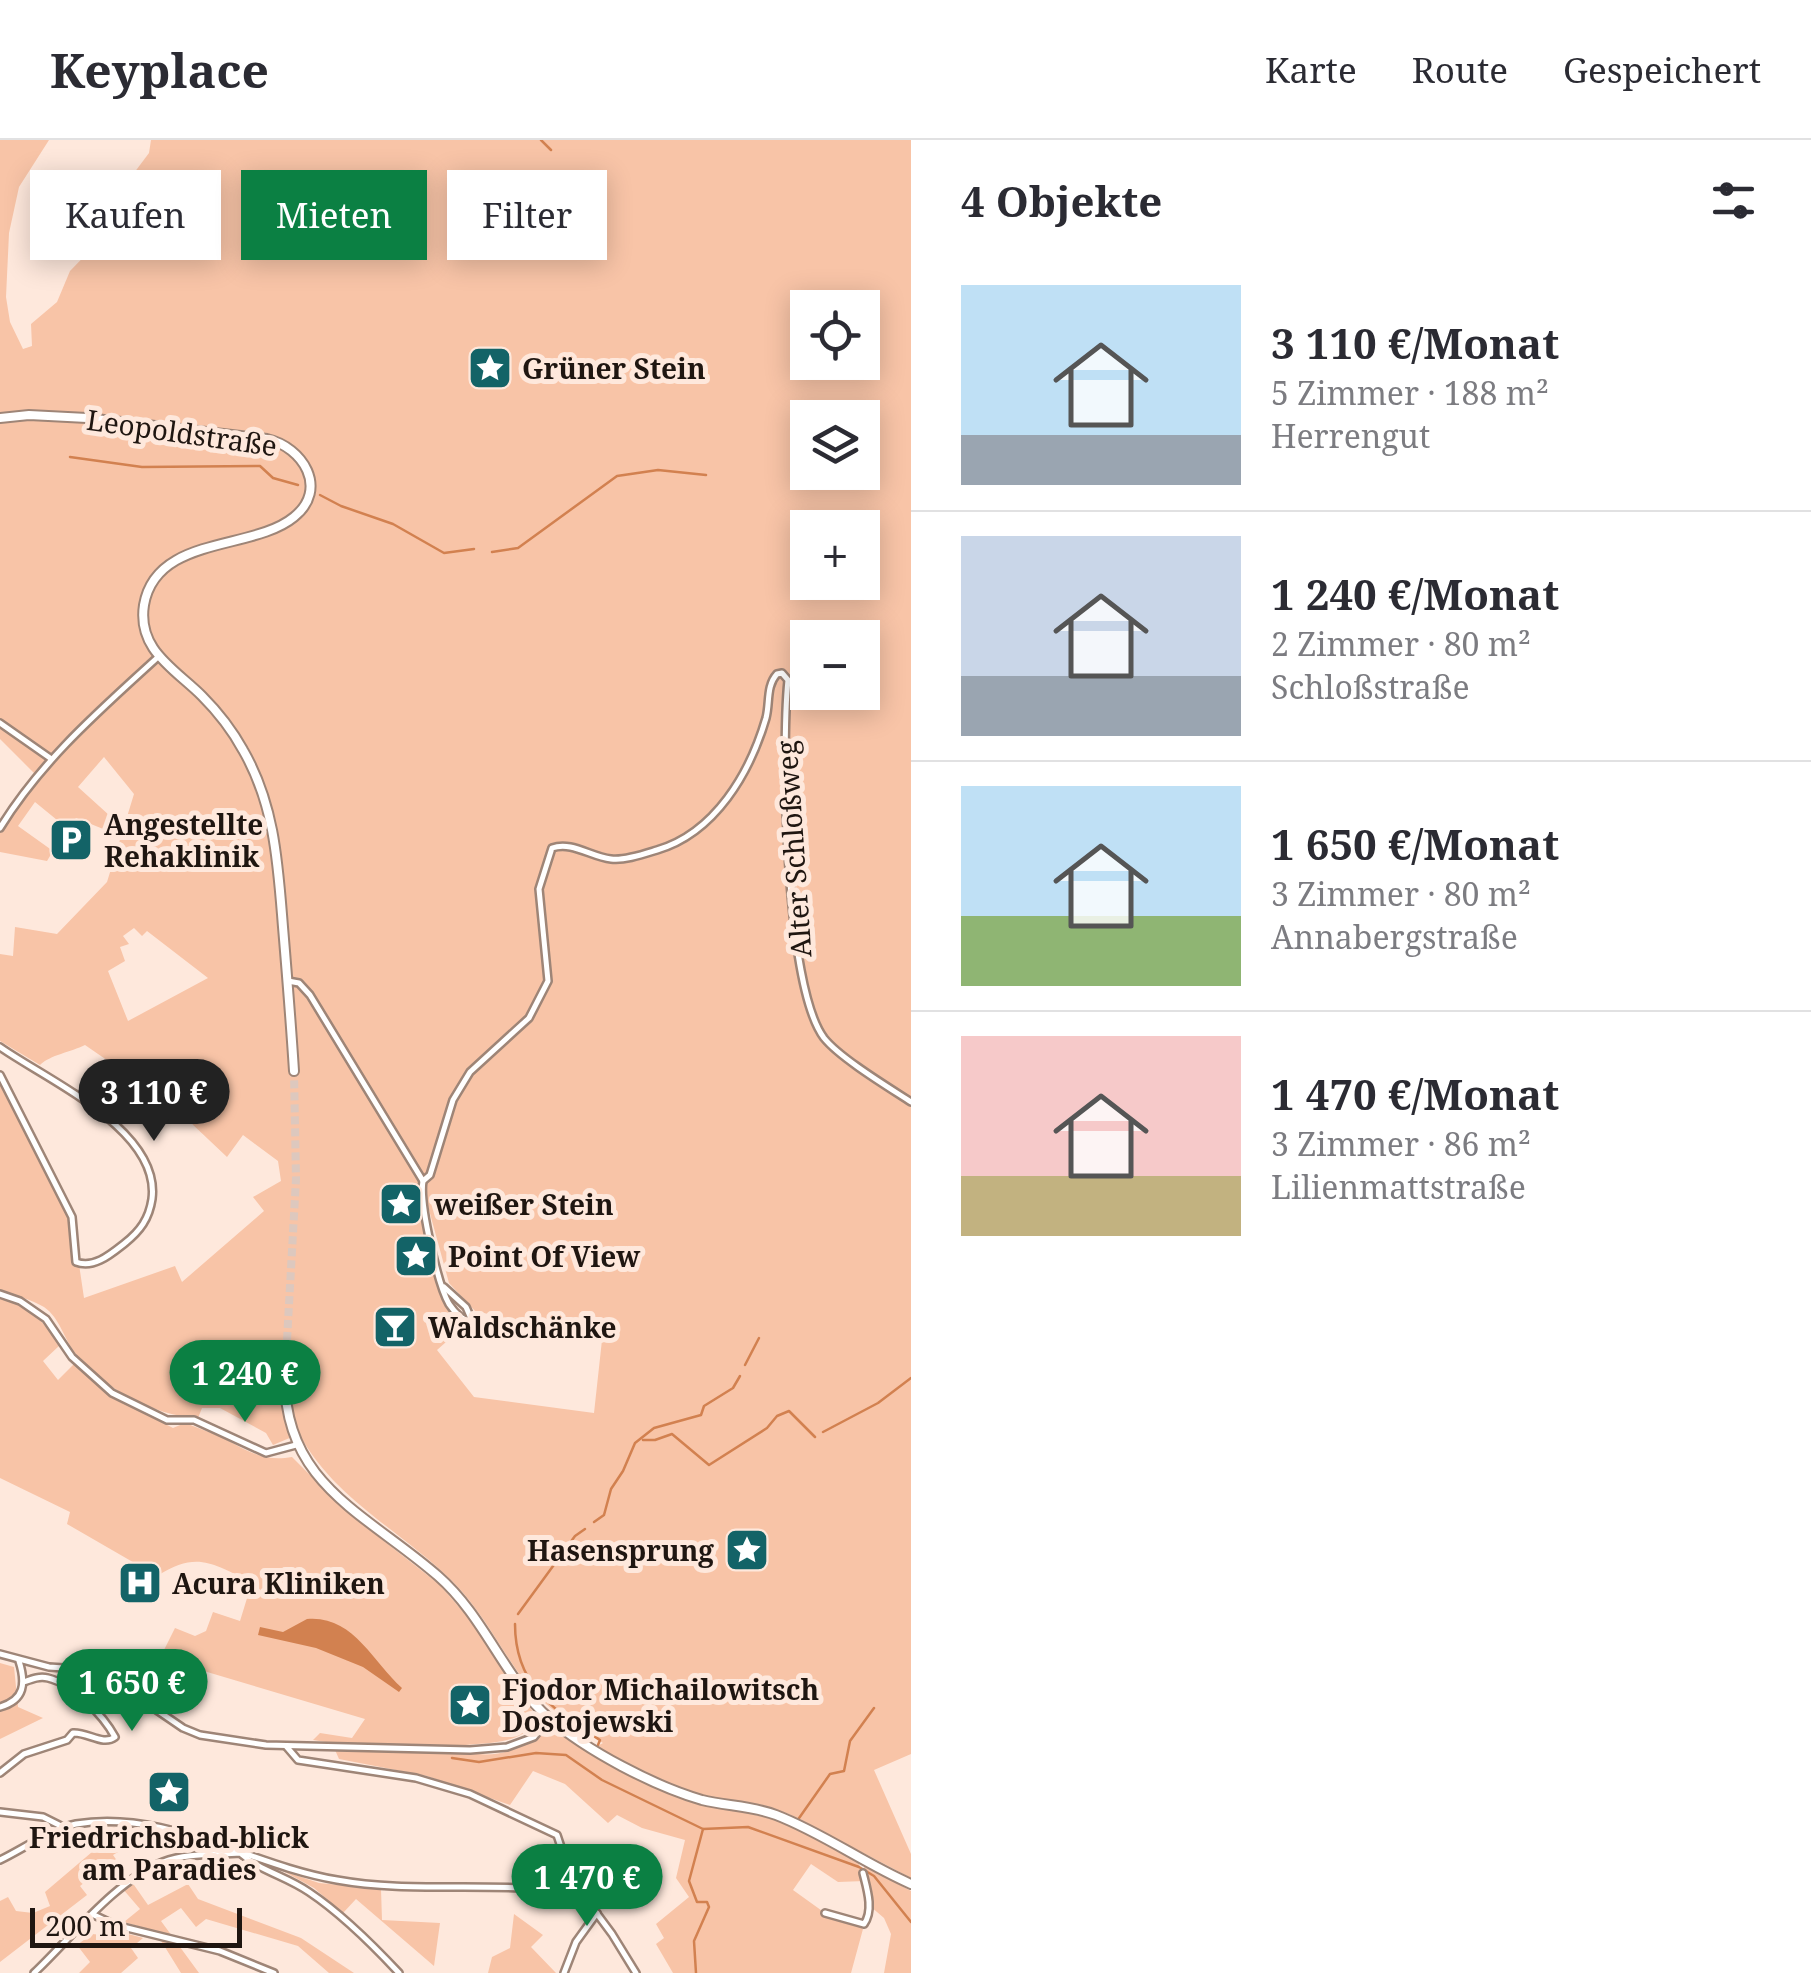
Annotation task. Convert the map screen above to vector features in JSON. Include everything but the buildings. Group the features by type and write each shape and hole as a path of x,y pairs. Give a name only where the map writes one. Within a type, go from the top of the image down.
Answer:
{"main road":[{"name":"Leopoldstraße","path":"0,418 87,418 267,439 289,446 304,462 310,476 310,491 295,517 181,558 155,579 143,618 158,657"},
{"path":"158,657 218,714 245,752 258,780 275,840 294,1071"},
{"path":"285,1376 286,1408 296,1444 310,1468 328,1489 433,1572 474,1614 530,1698 549,1718 616,1760 678,1791 781,1817 911,1884"}],"street":[{"path":"0,828 50,758 158,657"},
{"name":"Alter Schloßweg","path":"423,1181 430,1175 453,1100 470,1072 529,1018 548,981 539,890 552,848 566,846 614,860 660,850 691,834 717,814 759,740 768,712 770,685 776,674 782,673 788,680 786,760 794,920 806,993 825,1040 911,1102"},
{"path":"0,722 50,758"},
{"path":"288,982 305,987 423,1181 422,1213 448,1302 464,1321 473,1322 466,1308 444,1287"},
{"path":"0,1047 103,1113 150,1168 153,1188 141,1230 98,1262 76,1262 72,1217 0,1075"},
{"path":"0,1294 20,1301 46,1319 72,1357 112,1393 168,1420 194,1420 266,1452 296,1444"},
{"path":"0,1654 20,1661 93,1670 163,1716 200,1734 286,1746 470,1750 507,1746 534,1737 549,1718"},
{"path":"0,1707 17,1700 24,1682 20,1661"},
{"path":"0,1773 24,1754 68,1739 73,1733 103,1740 115,1737 97,1713 54,1680 42,1677 24,1682"},
{"path":"286,1746 298,1760 376,1770 470,1794 557,1835 563,1868 598,1913 636,1973"},
{"path":"0,1812 43,1817 66,1828"},
{"path":"0,1860 66,1828 116,1821 150,1824 320,1876 372,1884 521,1888 540,1883 563,1868"},
{"path":"34,1973 136,1877 164,1861 240,1852 255,1867 310,1892 398,1973"},
{"path":"825,1913 864,1924 870,1906 863,1873"},
{"path":"564,1973 576,1942 598,1913"},
{"path":"94,1916 115,1926 220,1951 274,1973"}],"shaded area":[{"path":"0,140 49,140 19,187 9,233 6,297 10,322 23,349 32,346 31,324 57,302 70,271 81,260 221,260 221,170 136,170 149,153 151,140 911,140 911,1754 874,1770 911,1854 911,1878 789,1814 763,1805 722,1799 716,1806 781,1821 857,1860 864,1876 864,1865 911,1891 911,1973 884,1973 891,1934 884,1918 870,1906 865,1881 838,1882 811,1864 793,1890 824,1915 858,1924 863,1929 851,1973 673,1973 656,1944 664,1938 656,1924 689,1897 676,1878 685,1840 642,1828 617,1815 608,1823 565,1784 533,1771 510,1805 427,1776 339,1759 332,1743 313,1740 320,1733 352,1738 365,1719 160,1658 175,1628 195,1636 206,1631 213,1612 240,1621 252,1582 205,1562 184,1563 157,1576 67,1524 70,1512 0,1478 0,1297 34,1312 60,1345 43,1361 58,1380 74,1364 109,1395 173,1428 185,1423 256,1454 292,1457 347,1512 440,1585 477,1628 535,1715 534,1725 515,1737 452,1747 479,1754 504,1752 528,1742 550,1726 590,1750 603,1743 533,1692 464,1594 433,1563 350,1497 299,1434 273,1445 266,1433 220,1408 202,1408 198,1418 164,1412 130,1398 87,1366 44,1307 0,1290 0,1075 72,1217 84,1298 175,1266 182,1282 264,1211 253,1197 281,1181 278,1161 243,1135 227,1157 172,1105 85,1045 40,1065 0,1041 0,954 13,956 15,927 57,934 107,882 134,794 104,757 78,787 120,825 118,835 76,818 68,829 35,802 18,826 53,851 47,861 0,852 0,833 38,777 0,739 0,422 62,419 60,411 0,414","holes":["134,928 142,936 147,931 208,978 128,1021 108,971 125,961 120,947 129,944 123,936","423,1188 449,1283 475,1311 602,1340 594,1413 474,1397 437,1350 463,1327 464,1321 448,1302 422,1213"]},
{"path":"307,1619 337,1624 349,1632 402,1688 399,1692 363,1667 316,1648 258,1635 260,1627 283,1632"},
{"path":"0,1663 14,1667 18,1707 43,1718 0,1739"},
{"path":"100,1826 141,1829 143,1837 113,1855 148,1905 188,1884 198,1899 301,1938 354,1973 329,1973 298,1946 206,1919 196,1927 181,1908 161,1921 199,1973 181,1973 155,1931 124,1922 140,1909 104,1867 80,1886 87,1895 0,1962 0,1901 8,1897 16,1911 33,1913 50,1906 45,1892 92,1852 83,1840"},
{"path":"283,1871 319,1883 381,1889 382,1920 440,1923 434,1966 356,1899 343,1913 314,1888"},
{"path":"514,1914 543,1935 531,1947 556,1973 488,1973 492,1957 510,1948"},
{"path":"110,1929 143,1938 131,1948 138,1958 121,1973 79,1973 90,1962 77,1945 92,1934 103,1935"}],"waterway":[{"path":"541,140 551,150"},
{"path":"70,457 142,467 260,466 273,478 298,485"},
{"path":"492,552 518,548 617,476 658,470 706,475"},
{"path":"320,495 393,524 444,553 474,549"},
{"path":"745,1365 759,1338"},
{"path":"594,1522 604,1515 611,1489 635,1443 654,1428 701,1415 704,1406 733,1388 740,1376"},
{"path":"823,1432 878,1403 911,1378"},
{"path":"643,1440 672,1434 709,1465 789,1411 815,1437"},
{"path":"518,1614 575,1536 585,1529"},
{"path":"515,1624 517,1646 530,1680 552,1706 600,1740 598,1745"},
{"path":"797,1821 830,1774 844,1771 850,1741 874,1708"},
{"path":"452,1758 479,1762 536,1753 566,1755 602,1780 703,1829 748,1827 859,1867 874,1876 911,1922"},
{"path":"696,1973 694,1941 709,1907 707,1902 697,1902 689,1881 703,1829"}],"tunnel":[{"path":"285,1376 296,1179 294,1071"}],"place":[{"name":"Grüner Stein","path":"490,368"},
{"name":"Angestellte Rehaklinik","path":"71,840"},
{"name":"weißer Stein","path":"401,1204"},
{"name":"Point Of View","path":"416,1256"},
{"name":"Waldschänke","path":"395,1327"},
{"name":"Hasensprung","path":"747,1550"},
{"name":"Acura Kliniken","path":"140,1583"},
{"name":"Fjodor Michailowitsch Dostojewski","path":"470,1705"},
{"name":"Friedrichsbad-blick am Paradies","path":"169,1792"}]}
